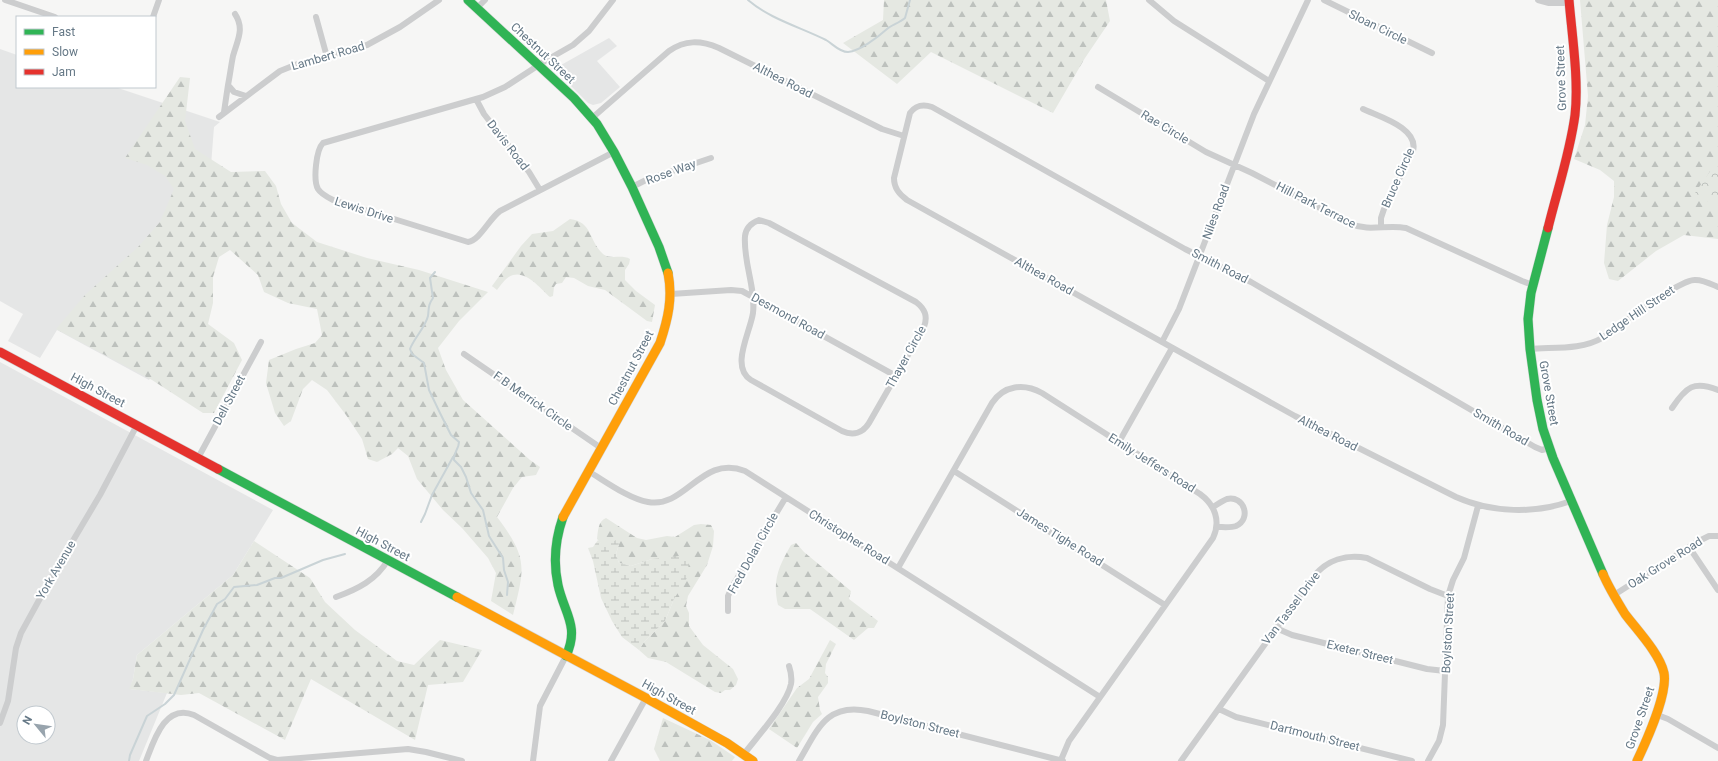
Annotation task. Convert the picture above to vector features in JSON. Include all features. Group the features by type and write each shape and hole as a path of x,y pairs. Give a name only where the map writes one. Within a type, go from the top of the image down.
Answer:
{"main road":[{"name":"Chestnut Street","path":"468,0 592,118 614,152 632,187 663,256 671,294 668,317 657,349 563,517 556,541 556,577 573,636 572,643 566,656"},
{"name":"Grove Street","path":"1569,2 1576,90 1574,121 1568,150 1533,285 1528,319 1530,349 1537,400 1549,448 1603,575 1624,612 1658,658 1663,668 1664,684 1645,744 1637,761"},
{"name":"High Street","path":"0,352 646,698 720,739 753,761"}],"street":[{"path":"5,0 52,16"},
{"path":"153,16 159,0"},
{"name":"Lambert Road","path":"228,85 222,115 280,71 295,65 372,43 406,23 439,0"},
{"path":"477,8 485,0"},
{"name":"Lewis Drive","path":"613,0 589,31 578,42 499,90 326,141 320,146 317,152 316,184 318,190 333,200 468,242 477,239 497,213 614,152"},
{"path":"1149,0 1174,21 1269,81"},
{"name":"Niles Road","path":"1162,342 1179,309 1234,165 1269,81 1308,0"},
{"name":"Sloan Circle","path":"1324,0 1432,53"},
{"path":"1538,0 1549,3 1569,2"},
{"path":"235,14 240,22 240,31 232,60 228,85 234,92 246,96"},
{"path":"316,17 327,57"},
{"name":"Althea Road","path":"592,118 668,51 683,44 696,42 719,48 882,129 904,136 894,178 896,189 902,196 1302,420 1445,492 1478,506 1491,509 1513,510 1548,506 1572,501"},
{"name":"Rae Circle","path":"1098,87 1206,152 1234,165"},
{"name":"Davis Road","path":"476,98 484,114 529,172 540,190"},
{"name":"Smith Road","path":"904,136 908,119 914,109 923,105 932,107 1200,256 1251,282 1535,447 1542,450 1549,448"},
{"name":"Bruce Circle","path":"1363,108 1404,129 1410,134 1413,141 1414,148 1412,154 1384,208 1381,218 1381,227"},
{"name":"Rose Way","path":"632,187 646,180 711,158"},
{"name":"Hill Park Terrace","path":"1234,165 1355,226 1367,228 1400,226 1412,229 1533,285"},
{"name":"Thayer Circle","path":"763,221 922,307 926,316 925,324 896,376 865,429 852,434 842,430 752,380 743,372 741,359 752,314 752,296 745,236 747,230 753,223 763,221"},
{"name":"Ledge Hill Street","path":"1530,349 1578,346 1593,343 1674,288 1688,281 1697,280 1718,287"},
{"name":"Desmond Road","path":"671,294 735,290 742,291 896,376"},
{"name":"Dell Street","path":"198,458 261,342"},
{"path":"1118,442 1172,348"},
{"name":"F B Merrick Circle","path":"464,354 601,448"},
{"path":"1672,408 1683,393 1694,386 1705,385 1718,390"},
{"name":"Emily Jeffers Road","path":"898,568 995,399 1001,393 1014,387 1023,386 1037,390 1200,494 1213,507"},
{"name":"York Avenue","path":"0,723 8,701 16,648 21,633 105,485 137,425"},
{"name":"Christopher Road","path":"588,471 633,496 647,502 666,500 680,493 710,471 722,468 736,468 745,471 1100,697"},
{"name":"James Tighe Road","path":"954,471 1165,605"},
{"name":"Fred Dolan Circle","path":"728,611 728,596 732,587 786,497"},
{"path":"1062,760 1069,741 1210,542 1217,527 1216,515 1213,507 1227,500 1233,499 1240,502 1244,509 1244,517 1238,525 1231,527 1217,527"},
{"name":"Boylston Street","path":"1428,761 1441,736 1448,596 1453,580 1464,558 1478,506"},
{"name":"Oak Grove Road","path":"1614,595 1689,547 1705,538 1718,536"},
{"path":"1689,547 1718,590"},
{"name":"Van Tassel Drive","path":"1181,761 1317,573 1328,564 1346,557 1357,556 1371,560 1430,589 1448,596"},
{"path":"336,597 354,590 370,581 379,573 388,560"},
{"name":"Exeter Street","path":"1276,628 1292,636 1427,669 1445,671"},
{"path":"532,761 540,706 566,656"},
{"path":"744,754 774,715 788,693 792,680 789,666"},
{"path":"611,761 646,698"},
{"name":"Dartmouth Street","path":"1219,708 1236,717 1412,761"},
{"name":"Boylston Street","path":"799,761 824,721 836,712 851,709 868,711 1062,760"},
{"path":"146,761 162,725 171,717 183,712 194,715 267,756 277,760 408,749 462,761"},
{"path":"1655,714 1668,719 1718,748"}],"shaded area":[{"path":"609,38 617,46 597,61 620,87 601,103 593,105 588,103 554,69"},
{"path":"0,49 16,55 16,88 118,88 220,122 214,127 202,281 149,380 57,330 40,358 8,341 23,314 0,301"},
{"path":"0,362 273,510 233,575 137,655 130,689 167,693 139,761 0,761"}],"green space":[{"path":"884,0 1106,0 1110,21 1085,58 1053,113 931,52 897,84 843,43 883,20"},
{"path":"1580,0 1718,0 1718,239 1684,235 1656,251 1618,281 1609,279 1604,263 1607,225 1614,197 1614,181 1600,170 1574,159 1585,125 1588,96"},
{"path":"180,77 190,78 185,121 195,149 231,172 265,171 276,186 281,204 292,223 317,242 367,258 419,270 488,292 459,321 438,348 446,370 463,400 530,460 540,467 536,475 522,477 513,488 497,517 514,543 519,553 521,563 520,585 513,615 491,601 496,573 488,558 462,528 443,510 417,479 408,456 398,448 392,454 377,462 368,459 362,439 346,415 327,390 312,380 303,389 291,421 284,426 275,413 266,383 269,360 315,343 322,335 317,309 288,303 264,292 258,275 230,250 219,257 213,277 213,303 208,324 234,343 242,360 214,413 203,413 152,380 56,329 85,295 138,247 160,222 174,189 165,176 147,165 125,158"},
{"path":"1713,167 1718,168 1718,208 1695,193"},
{"path":"570,219 583,224 587,228 598,249 606,256 630,259 625,270 625,280 636,291 655,305 652,322 647,321 605,290 588,286 574,278 566,277 562,283 556,284 554,287 553,296 550,297 528,278 518,274 508,277 497,290 492,286 521,246 532,234 553,231"},
{"path":"606,518 637,538 646,540 667,536 675,537 694,525 711,525 714,531 713,546 707,565 688,596 686,606 689,613 689,626 703,645 733,669 738,679 736,685 730,690 725,690 721,693 715,692 666,662 648,658 639,650 644,642 665,621 674,599 652,559 631,566 619,563 616,554 619,544 602,544 597,539 601,521"},
{"path":"598,540 603,544 609,544 616,540 619,544 616,554 619,563 631,566 652,559 679,556 689,561 687,578 674,599 665,621 644,642 639,650 622,637 612,621 601,598 593,561 588,548 593,547"},
{"path":"254,541 310,578 325,602 355,630 397,661 414,665 440,640 482,650 463,682 428,685 415,740 311,679 285,740 199,693 181,695 129,689 133,679 137,655 233,575"},
{"path":"796,543 804,552 851,591 849,599 878,621 874,628 868,628 854,640 810,609 785,609 778,605 776,596 776,581 780,567 791,545"},
{"path":"830,640 836,644 826,664 825,673 828,677 828,683 818,697 822,714 813,722 797,748 769,729 797,688 809,679"},
{"path":"663,718 710,740 735,757 732,761 660,761 654,749"}],"waterway":[{"path":"748,0 775,18 826,40 836,48 845,52 858,49 874,40 905,18 910,0"},
{"path":"435,272 430,278 433,298 429,305 428,316 410,349 412,354 424,363 429,390 451,435 459,442 454,455 454,460 461,467 471,493 483,510 489,536 503,558 504,570 508,582 507,595"},
{"path":"421,522 432,495 453,457"},
{"path":"129,761 130,755 147,716 165,704 174,695 203,630 217,604 225,599 234,587 257,585 275,578 281,578 323,560 345,554"}],"traffic: fast":[{"path":"468,0 574,98 597,124 614,152 632,187 659,247 668,273"},
{"path":"1548,228 1531,293 1528,319 1530,349 1537,400 1543,429 1553,458 1603,574"},
{"path":"218,469 457,597"},
{"path":"563,517 558,534 555,559 556,576 570,620 572,636 566,656"}],"traffic: slow":[{"path":"563,517 660,343 670,300 668,273"},
{"path":"1603,574 1625,614 1648,642 1658,658 1664,673 1663,693 1660,705 1637,761"},
{"path":"457,597 646,698 727,743 753,761"}],"traffic: jam":[{"path":"1548,228 1567,158 1575,115 1576,73 1569,0"},
{"path":"0,352 218,469"}]}
